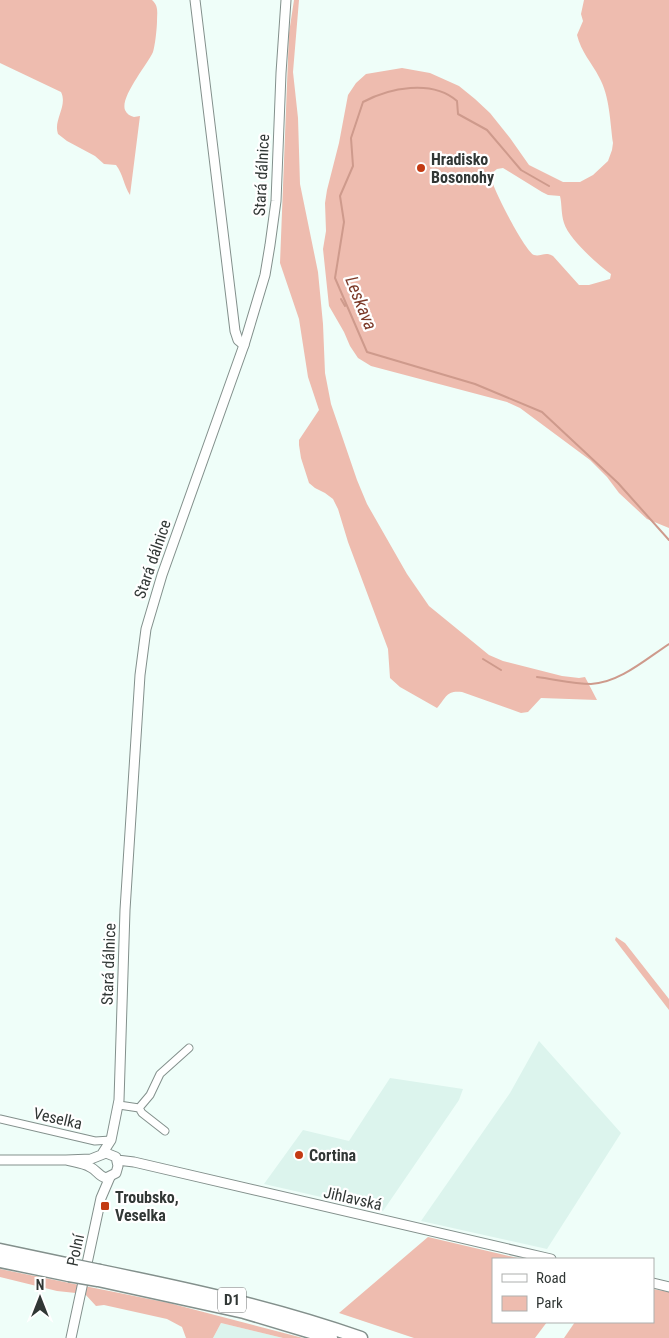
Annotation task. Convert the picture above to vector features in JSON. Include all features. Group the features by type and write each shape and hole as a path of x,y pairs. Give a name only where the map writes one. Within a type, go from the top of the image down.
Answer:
{"highway":[{"name":"D1","path":"0,1250 70,1270"},
{"name":"D1","path":"0,1260 99,1275 246,1303 299,1317 361,1338"},
{"name":"D1","path":"99,1275 244,1312 331,1338"}],"main road":[{"path":"195,0 235,331 238,340 244,345"},
{"name":"Stará dálnice","path":"100,1156 111,1140 119,1105 125,910 140,675 146,629 162,575 244,345 265,275 274,223 280,73 286,0"},
{"name":"Stará dálnice","path":"111,1140 115,1158"},
{"path":"97,1172 94,1163 100,1156"},
{"name":"Jihlavská","path":"0,1160 66,1160 100,1156 115,1158 547,1258"},
{"path":"110,1177 118,1170 115,1158"},
{"name":"Jihlavská","path":"66,1160 86,1165 106,1178 110,1177"},
{"name":"Jihlavská","path":"118,1170 127,1167 148,1166"},
{"name":"Polní","path":"97,1172 101,1198"},
{"name":"Polní","path":"71,1338 101,1198 110,1177"},
{"path":"654,1283 669,1287"}],"street":[{"path":"139,1108 150,1095 160,1074 189,1048"},
{"path":"119,1105 139,1108 142,1113 164,1131"},
{"name":"Veselka","path":"0,1119 94,1141 111,1140"}],"shaded area":[{"path":"539,1041 621,1133 547,1249 421,1221 510,1093"},
{"path":"390,1078 463,1089 459,1100 383,1211 264,1184 303,1130 349,1141"},
{"path":"221,1323 283,1338 213,1338"}],"green space":[{"path":"0,0 152,0 154,2 157,7 157,15 153,52 130,89 125,104 125,110 129,115 134,117 140,116 130,195 116,165 104,164 95,156 58,134 57,124 63,102 61,92 0,63"},
{"path":"294,0 299,0 293,72 298,118 300,184 318,272 325,373 331,404 367,504 407,574 429,606 489,655 503,661 562,676 585,677 597,700 541,698 528,712 521,713 462,692 453,692 437,708 400,687 390,678 388,649 348,542 338,509 333,499 309,483 299,445 299,440 319,410 308,377 299,319 280,263 289,33"},
{"path":"584,0 669,0 669,528 647,519 619,493 607,477 590,460 520,408 507,402 371,366 358,358 329,306 323,249 326,231 325,203 348,95 356,83 366,74 402,68 430,73 459,86 475,99 490,113 529,165 563,182 580,182 593,175 608,161 613,143 609,110 603,84 581,47 577,35 583,21 581,14","holes":["503,168 548,195 560,196 563,220 571,236 584,251 611,274 610,279 589,285 579,285 553,256 548,254 534,255 524,244 500,200 492,183 492,173 497,169"]},
{"path":"616,937 625,943 669,999 669,1010 615,940"},
{"path":"428,1237 518,1258 492,1258 492,1323 546,1323 535,1338 414,1338 339,1313"},
{"path":"0,1269 169,1303 303,1338 283,1338 221,1323 213,1338 186,1338 182,1327 167,1319 104,1305 96,1306 85,1294 57,1291 0,1277"},
{"path":"654,1289 669,1292 669,1338 564,1338 574,1323 654,1323"}],"waterway":[{"name":"Leskava","path":"549,186 521,170 487,130 458,114 457,101 447,94 423,88 410,88 373,97 363,102 351,138 353,166 340,196 344,222 335,278 367,352 475,384 542,412 618,483 669,540"},
{"name":"Leskava","path":"341,299 345,306"},
{"path":"537,677 577,683 601,683 622,675 669,644"},
{"path":"483,659 501,670"}],"place":[{"name":"Hradisko Bosonohy","path":"421,168"},
{"name":"Cortina","path":"299,1155"},
{"name":"Troubsko, Veselka","path":"105,1206"}]}
